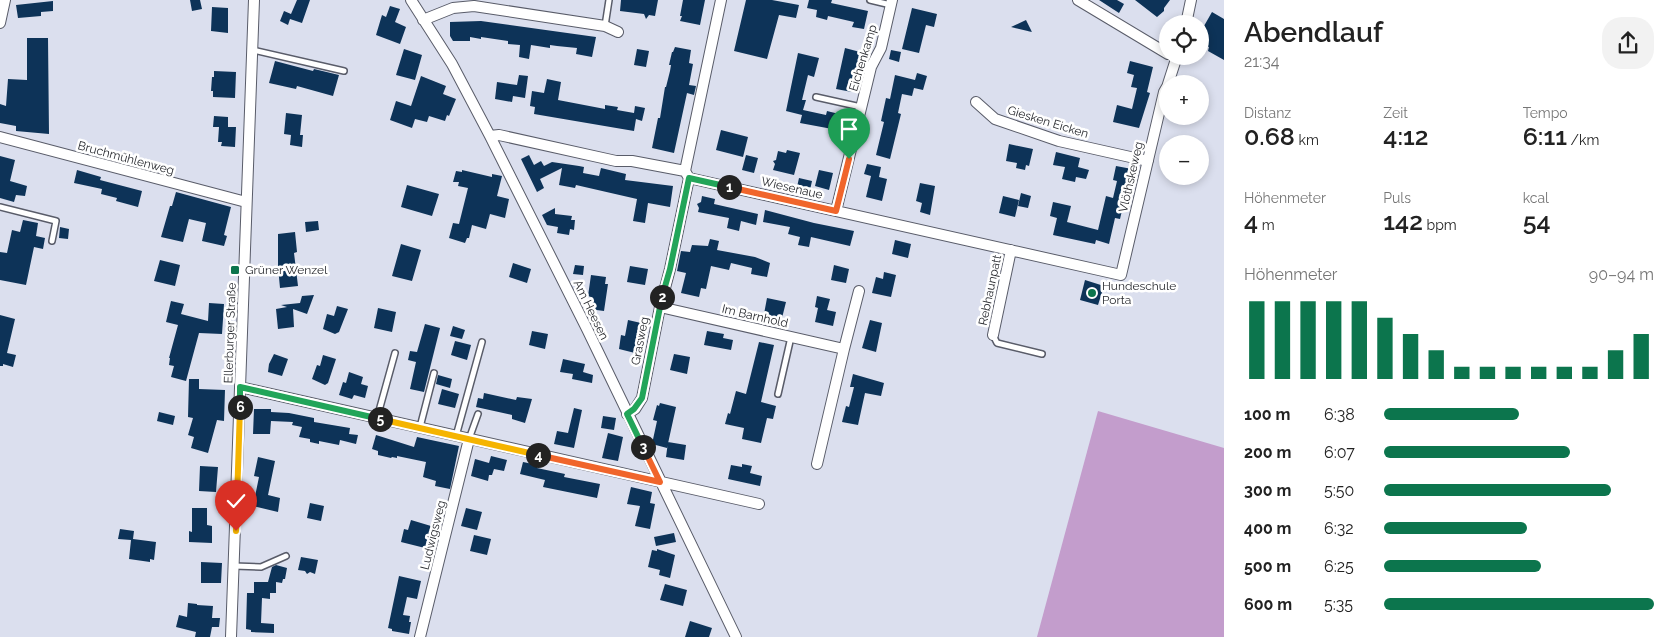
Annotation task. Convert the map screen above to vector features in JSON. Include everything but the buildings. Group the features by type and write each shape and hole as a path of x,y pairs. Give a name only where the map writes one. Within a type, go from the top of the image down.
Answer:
{"street":[{"path":"0,23 5,0"},
{"name":"Ellerburger Straße","path":"231,637 254,0"},
{"name":"Am Heesen","path":"411,0 452,64 490,136 736,637"},
{"name":"Grasweg","path":"627,414 634,409 642,398 671,261 721,0"},
{"path":"1078,0 1159,49"},
{"path":"1188,15 1191,0"},
{"name":"Eichenkamp","path":"836,211 871,67 881,48 891,2"},
{"path":"423,20 453,8 474,6 605,26 618,32"},
{"name":"Giesken Eicken","path":"976,102 995,118 1059,141 1148,160"},
{"name":"Vlöthskeweg","path":"1121,275 1159,113"},
{"name":"Wiesenaue","path":"490,136 499,135 616,161 632,161 836,211 1121,275"},
{"name":"Bruchmühlenweg","path":"0,137 246,202"},
{"name":"Rebhaunpatt","path":"993,335 1011,250"},
{"path":"817,464 859,291"},
{"name":"Im Barnhold","path":"660,307 844,349"},
{"path":"240,387 759,504"},
{"name":"Ludwigsweg","path":"420,637 469,439"}],"lane":[{"path":"605,26 609,0"},
{"path":"870,0 891,2"},
{"path":"252,49 344,71"},
{"path":"816,97 862,108"},
{"path":"0,207 56,221 52,241"},
{"path":"993,335 998,343 1042,354"},
{"path":"778,394 791,337"},
{"path":"456,436 482,342"},
{"path":"376,418 395,353"},
{"path":"420,428 434,373"},
{"path":"469,439 478,414"},
{"path":"234,566 261,567 286,556"}],"shaded area":[{"path":"1098,411 1224,448 1224,637 1037,637"}],"place":[{"name":"Grüner Wenzel","path":"235,270"},
{"name":"Hundeschule Porta","path":"1092,293"}],"route":[{"path":"236,531 240,387 660,482 627,414 640,404 642,398 664,286 670,269 689,178 836,211 849,159"}]}
